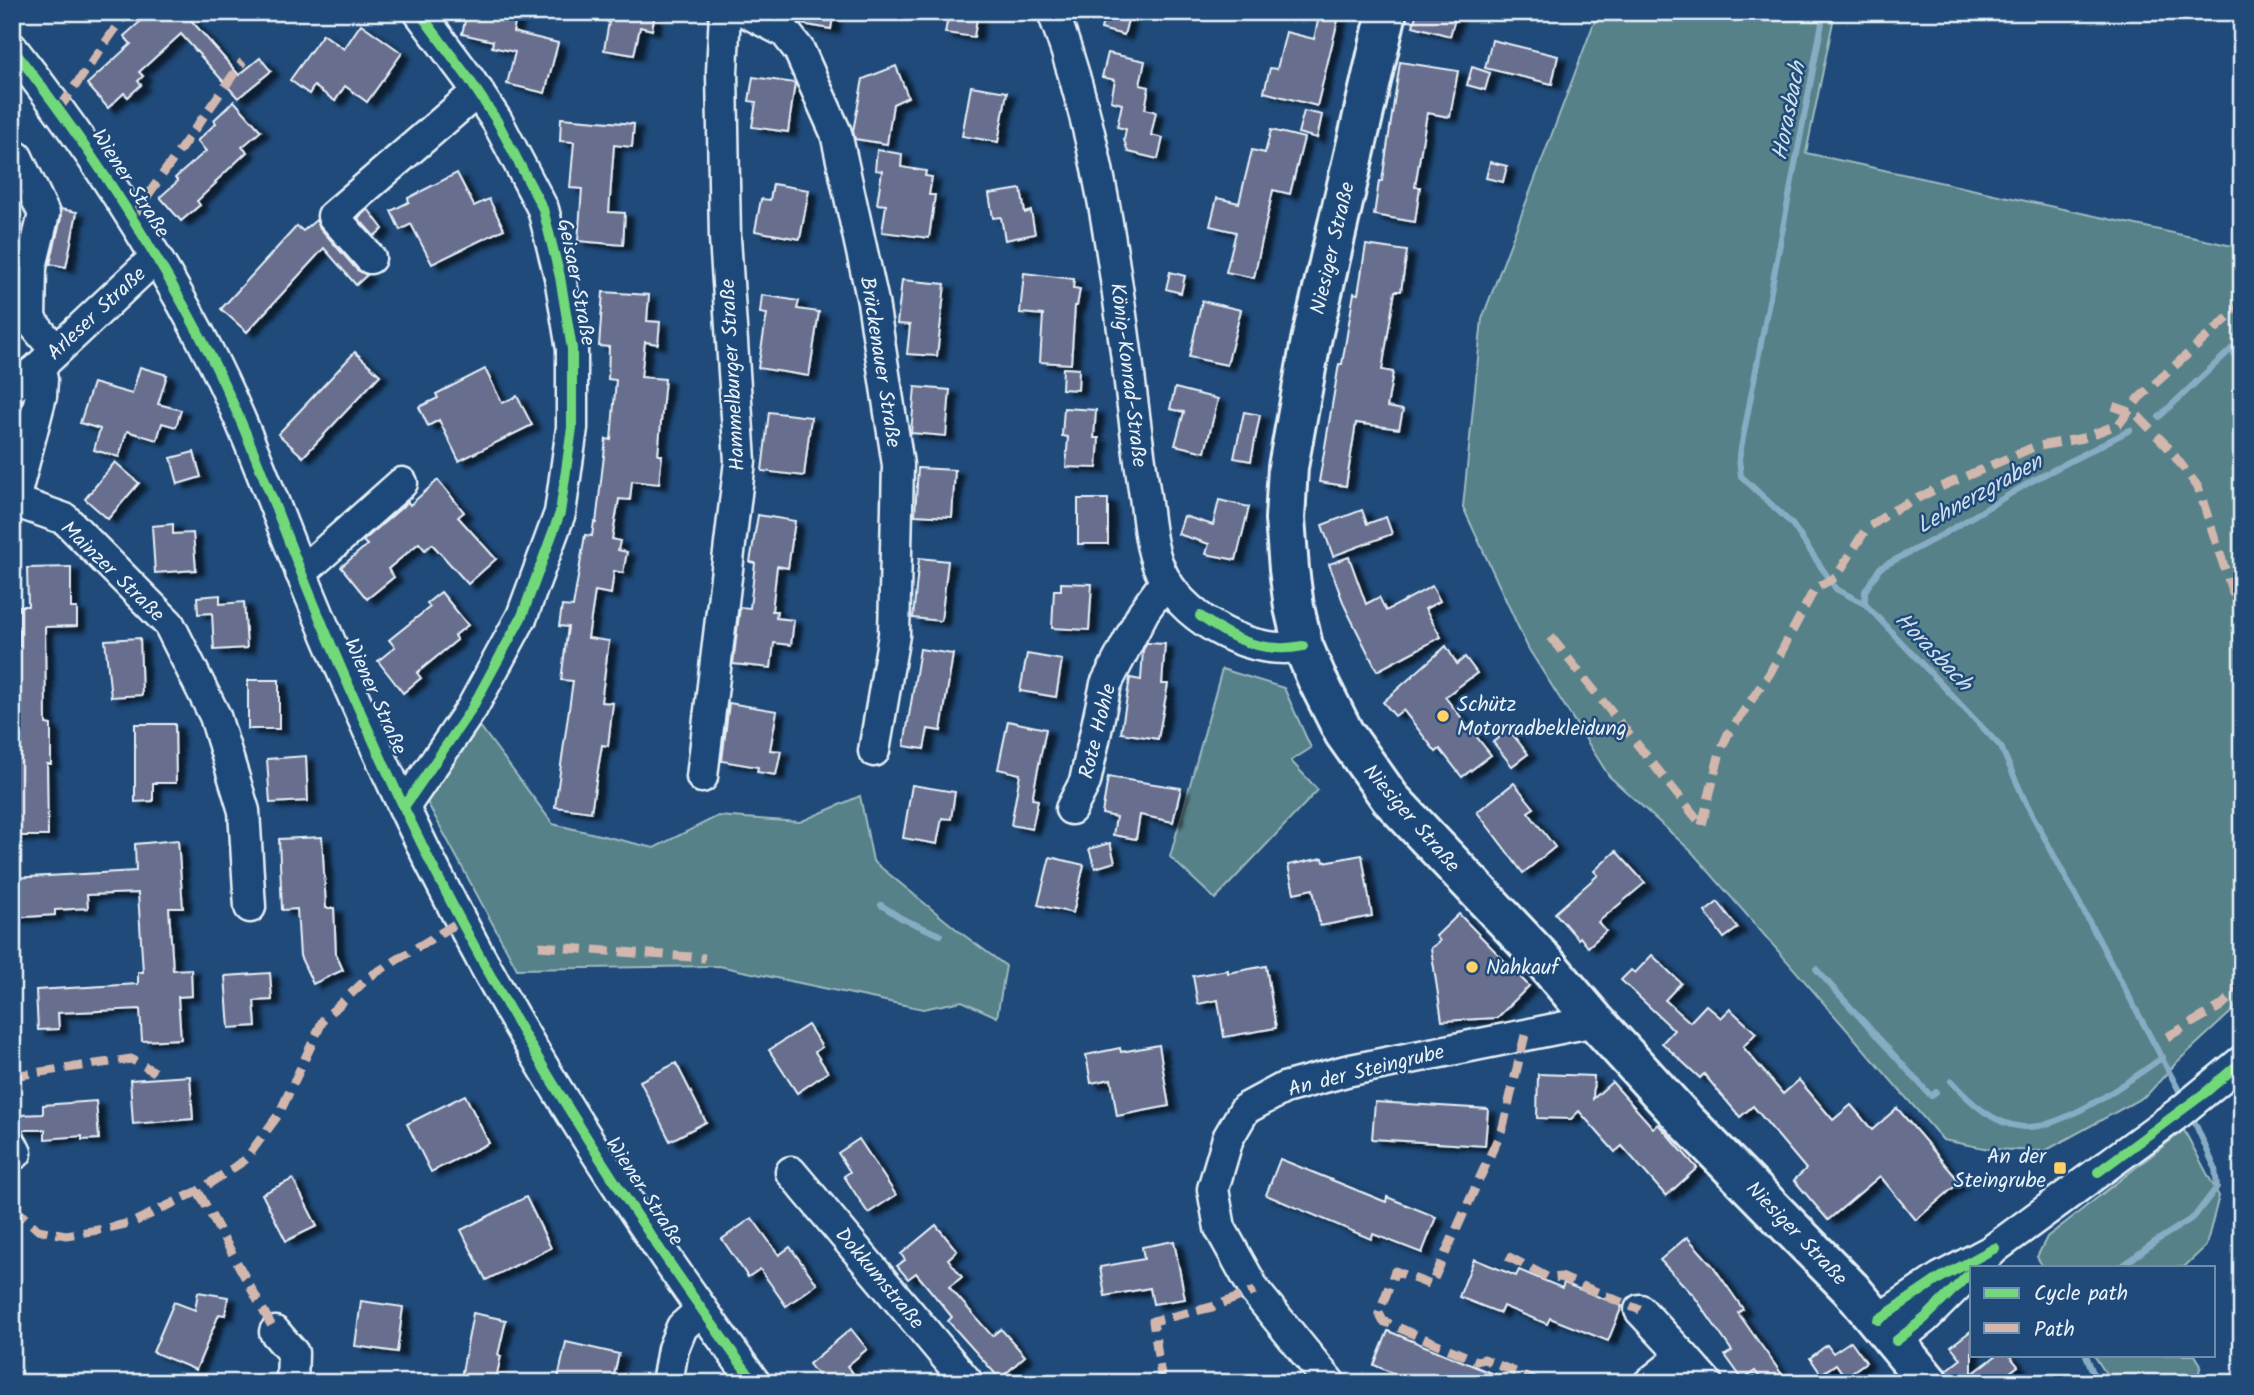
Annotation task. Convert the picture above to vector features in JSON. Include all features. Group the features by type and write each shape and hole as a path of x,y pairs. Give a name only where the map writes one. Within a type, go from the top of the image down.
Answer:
{"main road":[{"name":"Niesiger Straße","path":"1387,12 1311,341 1287,467 1285,519 1289,569 1303,646 1344,733 1390,797 1544,961 1686,1121 1844,1282 1929,1383"}],"street":[{"name":"Geisaer Straße","path":"404,807 472,708 522,616 560,513 572,428 572,349 560,277 543,209 497,121 419,12"},
{"name":"Hammelburger Straße","path":"702,777 740,461 725,239 722,72 725,12"},
{"name":"Brückenauer Straße","path":"746,12 785,32 799,50 836,133 873,302 898,465 894,635 874,751"},
{"name":"König-Konrad-Straße","path":"1053,12 1078,88 1104,195 1150,533 1157,564 1179,598 1232,637 1264,648 1287,649 1303,646"},
{"name":"Wiener Straße","path":"12,48 59,109 156,257 217,369 301,573 404,807 480,959 576,1121 637,1217 755,1383"},
{"path":"370,258 333,216 478,91"},
{"path":"17,157 44,214 31,267 30,320 46,360"},
{"name":"Arleser Straße","path":"12,387 46,360 156,257"},
{"name":"Arleser Straße","path":"13,504 41,396 46,360"},
{"path":"301,573 401,482"},
{"name":"Mainzer Straße","path":"13,504 65,519 169,624 215,716 244,811 250,907"},
{"name":"Rote Hohle","path":"1071,809 1086,782 1106,684 1144,611 1166,581"},
{"name":"An der Steingrube","path":"1330,1383 1255,1291 1220,1228 1213,1188 1228,1138 1245,1109 1284,1088 1346,1071 1595,1021"},
{"path":"1981,1262 2206,1092 2242,1061"},
{"name":"Dokkumstraße","path":"791,1172 968,1383"},
{"path":"1887,1331 1925,1318 1970,1273"},
{"path":"667,1383 673,1349 682,1327 701,1310"},
{"path":"1640,1310 1707,1383"},
{"path":"275,1332 293,1353 292,1383"},
{"path":"1649,1383 1683,1356"}],"green space":[{"path":"1598,12 1835,12 1806,153 2242,248 2242,1002 2177,1062 2147,1095 2045,1151 1989,1149 1943,1140 1691,851 1609,776 1528,648 1463,507 1482,319"},
{"path":"1222,669 1284,688 1311,748 1291,761 1318,790 1215,899 1170,857"},
{"path":"474,718 553,824 654,848 718,816 800,822 860,796 873,861 1006,966 997,1017 962,1001 923,1009 719,966 517,969 427,802"},
{"path":"2184,1130 2219,1196 2206,1246 2185,1266 2042,1266 2037,1257 2047,1237"},
{"path":"2095,1356 2196,1356 2201,1365 2196,1383 2112,1383"}],"building":[{"path":"151,12 184,12 239,75 260,58 271,71 238,98 181,34 139,72 143,76 138,81 141,85 128,97 124,93 108,108 87,84 131,44 124,36"},
{"path":"467,12 488,12 516,19 513,32 558,43 545,93 507,84 515,52 492,47 493,41 462,34"},
{"path":"604,12 655,12 652,30 640,27 634,55 604,50 609,22 603,20"},
{"path":"785,12 834,12 831,29 801,24"},
{"path":"949,12 978,12 974,37 945,33"},
{"path":"1105,12 1130,12 1124,35 1101,29"},
{"path":"1320,12 1340,12 1317,106 1264,92 1270,68 1277,69 1286,32 1314,39"},
{"path":"1417,12 1457,12 1450,36 1413,26"},
{"path":"361,24 402,53 367,102 345,86 335,101 314,86 309,94 290,80 323,34 344,49"},
{"path":"1492,40 1558,56 1552,84 1485,68"},
{"path":"1108,53 1145,61 1140,85 1149,87 1145,109 1156,112 1151,135 1163,138 1158,159 1128,152 1124,140 1126,129 1117,127 1122,104 1111,101 1115,80 1102,77"},
{"path":"1400,62 1458,71 1450,117 1427,113 1415,187 1420,187 1415,222 1374,215 1379,181 1382,181"},
{"path":"896,66 908,97 893,104 887,144 855,139 853,131 863,79"},
{"path":"1472,67 1490,73 1485,90 1467,85"},
{"path":"753,77 795,83 788,132 752,127 756,102 749,101"},
{"path":"971,86 1007,92 998,142 962,136"},
{"path":"234,101 261,131 242,147 247,152 197,201 200,205 181,221 160,197 178,181 175,178 206,151 197,141"},
{"path":"1304,111 1322,115 1317,138 1298,133"},
{"path":"561,118 634,124 632,147 614,145 609,212 625,213 623,245 578,241 582,189 570,188 574,142 560,141"},
{"path":"1271,130 1304,138 1290,194 1273,190 1254,278 1226,272 1236,232 1210,226 1217,198 1239,203 1252,150 1265,153"},
{"path":"877,150 902,154 901,167 926,171 925,176 932,177 929,195 935,195 929,238 882,232 886,205 877,204 882,171 875,170"},
{"path":"1490,162 1507,166 1503,182 1486,178"},
{"path":"457,173 474,206 489,199 504,229 432,264 411,224 400,230 391,211 409,202 408,198"},
{"path":"773,184 809,190 800,239 755,231 761,199 770,200"},
{"path":"1021,189 1025,213 1031,211 1035,234 1005,240 1001,217 993,218 989,194"},
{"path":"60,209 77,212 66,267 50,264 61,218"},
{"path":"368,209 383,229 374,236 358,218"},
{"path":"316,220 357,270 367,275 356,285 324,248 247,332 221,309 297,226 303,231"},
{"path":"1366,245 1407,251 1401,291 1395,291 1382,370 1393,372 1387,407 1403,410 1399,429 1356,423 1346,486 1319,482 1339,364 1342,364 1354,293 1358,294"},
{"path":"1170,272 1185,276 1181,293 1166,289"},
{"path":"1024,273 1074,279 1073,288 1080,289 1075,306 1071,364 1040,362 1043,315 1020,313"},
{"path":"902,280 945,284 937,356 907,354 910,325 897,324"},
{"path":"603,292 649,295 647,321 660,322 658,344 645,342 641,377 665,379 658,455 662,455 659,484 632,481 630,500 619,499 612,539 620,541 618,550 627,552 623,573 614,571 611,594 595,591 588,638 609,641 601,702 613,703 608,746 602,745 591,812 555,807 573,681 561,680 568,627 559,626 562,606 573,607 585,535 592,536 594,522 596,523 606,439 611,440 616,380 608,379 609,347 599,346"},
{"path":"762,295 799,301 797,309 819,312 809,376 758,368 767,314 760,313"},
{"path":"1202,301 1241,310 1227,365 1189,357"},
{"path":"355,352 380,375 303,457 278,434"},
{"path":"140,367 167,375 158,404 181,410 176,427 162,423 157,440 127,431 119,457 94,450 100,429 80,423 93,383 132,394"},
{"path":"1063,368 1079,369 1078,390 1062,389"},
{"path":"485,369 502,403 517,396 532,425 459,461 439,420 428,426 419,407 438,398 436,394"},
{"path":"915,387 950,390 946,436 911,433"},
{"path":"1175,388 1218,399 1205,452 1175,445 1184,412 1170,409"},
{"path":"1064,408 1096,410 1094,438 1099,438 1097,468 1066,467 1068,437 1062,436"},
{"path":"769,412 811,417 804,476 762,471"},
{"path":"1244,412 1260,415 1251,461 1234,458"},
{"path":"194,452 201,477 178,484 171,458"},
{"path":"115,462 139,483 108,519 85,499"},
{"path":"918,468 955,470 952,517 915,515"},
{"path":"438,480 464,512 458,517 496,559 468,584 432,544 425,550 419,543 388,569 394,577 367,599 341,567 367,545 363,541"},
{"path":"1078,499 1108,499 1108,544 1078,544"},
{"path":"1219,500 1249,507 1236,560 1206,554 1209,544 1178,534 1184,516 1213,525"},
{"path":"1362,510 1367,524 1386,517 1392,534 1333,556 1322,525"},
{"path":"758,515 795,521 788,568 777,566 772,611 777,611 776,618 794,620 791,645 774,643 771,668 733,664 740,607 750,608 755,563 750,562"},
{"path":"173,524 173,534 193,533 196,570 155,573 152,526"},
{"path":"1349,557 1366,604 1379,597 1386,611 1432,586 1440,601 1425,609 1441,637 1377,671 1345,607 1329,564"},
{"path":"919,558 948,561 941,621 913,618"},
{"path":"71,567 71,608 77,608 77,626 45,627 46,724 51,725 51,764 47,764 48,836 12,836 12,646 20,646 20,606 28,606 27,568"},
{"path":"1061,583 1092,584 1089,630 1052,628 1054,590 1061,590"},
{"path":"441,592 468,625 454,636 457,640 417,673 421,678 403,693 378,661 395,647 389,640 430,607 427,603"},
{"path":"220,595 220,604 244,602 247,648 214,650 212,613 198,614 197,597"},
{"path":"140,638 142,695 111,697 105,640"},
{"path":"1147,643 1165,644 1162,684 1168,684 1158,739 1121,733 1130,678 1141,680 1143,650"},
{"path":"1446,646 1457,664 1465,657 1477,673 1445,697 1491,755 1462,777 1440,749 1436,752 1403,710 1395,716 1383,702"},
{"path":"920,649 953,654 941,731 928,729 924,749 904,746"},
{"path":"1027,654 1062,660 1056,697 1020,691"},
{"path":"248,680 279,680 279,729 248,729"},
{"path":"729,703 777,711 770,750 781,751 776,775 757,772 758,767 722,761"},
{"path":"1008,721 1046,729 1032,799 1038,800 1032,829 1011,825 1020,774 998,769"},
{"path":"135,724 175,724 176,783 153,783 153,801 135,802"},
{"path":"1509,730 1528,754 1512,766 1493,742"},
{"path":"306,756 308,801 270,803 267,759"},
{"path":"1108,777 1181,788 1173,822 1140,815 1136,839 1113,835 1116,817 1102,814"},
{"path":"1514,783 1534,808 1528,812 1555,847 1523,873 1477,812"},
{"path":"912,785 955,792 951,819 942,818 937,844 903,838"},
{"path":"322,837 326,908 334,908 336,954 343,970 313,984 300,956 297,909 282,910 279,839"},
{"path":"178,840 183,908 169,908 173,970 191,969 192,996 178,997 181,1039 142,1041 140,1009 58,1013 59,1029 38,1030 36,990 138,984 138,972 143,972 138,893 87,895 88,908 55,910 55,915 12,918 12,878 136,871 135,844"},
{"path":"1110,843 1115,862 1095,868 1089,849"},
{"path":"1616,851 1645,883 1598,922 1606,931 1588,947 1555,913 1598,875 1594,871"},
{"path":"1362,855 1372,916 1320,926 1313,889 1294,893 1288,865 1323,858 1324,862"},
{"path":"1050,857 1084,865 1073,913 1038,905"},
{"path":"1718,902 1738,928 1724,938 1705,912"},
{"name":"Nahkauf","path":"1459,914 1529,986 1497,1018 1442,1021 1431,948 1440,941 1436,936"},
{"path":"1652,955 1681,983 1665,1000 1690,1022 1706,1005 1721,1018 1730,1009 1756,1033 1743,1047 1783,1094 1799,1080 1833,1120 1851,1105 1872,1130 1897,1108 1960,1182 1916,1220 1880,1176 1828,1220 1794,1180 1806,1169 1753,1106 1740,1117 1704,1074 1700,1078 1662,1043 1674,1030 1621,980 1631,970 1635,973"},
{"path":"1266,966 1276,1028 1224,1037 1218,1000 1198,1004 1193,976"},
{"path":"270,973 272,1000 254,1001 256,1026 229,1028 225,976"},
{"path":"808,1025 822,1047 815,1052 828,1072 797,1093 769,1050"},
{"path":"1159,1045 1169,1106 1117,1116 1111,1079 1091,1083 1086,1055 1120,1048 1121,1052"},
{"path":"676,1063 706,1122 670,1141 640,1081"},
{"path":"1538,1074 1594,1076 1593,1099 1612,1082 1653,1128 1658,1124 1697,1168 1666,1196 1622,1146 1615,1152 1579,1111 1571,1119 1537,1118"},
{"path":"190,1076 193,1119 133,1124 130,1080"},
{"path":"465,1095 489,1143 431,1172 407,1124"},
{"path":"96,1101 99,1139 82,1140 82,1136 45,1139 45,1130 20,1130 19,1115 43,1114 43,1105"},
{"path":"1375,1102 1488,1109 1485,1146 1372,1139"},
{"path":"859,1139 896,1195 868,1213 844,1176 850,1172 838,1153"},
{"path":"1280,1159 1386,1202 1387,1197 1436,1217 1422,1253 1373,1234 1371,1239 1266,1195"},
{"path":"293,1179 317,1226 286,1241 262,1194"},
{"path":"526,1197 551,1248 486,1280 461,1230"},
{"path":"752,1218 779,1255 790,1247 817,1284 786,1306 760,1269 748,1277 722,1239"},
{"path":"936,1225 957,1251 948,1259 962,1277 949,1287 992,1336 1001,1329 1025,1356 1000,1379 948,1321 952,1317 916,1273 908,1279 897,1266 905,1260 901,1254"},
{"path":"1687,1237 1713,1266 1743,1309 1738,1313 1788,1383 1764,1383 1755,1371 1743,1380 1725,1355 1732,1351 1694,1296 1660,1260"},
{"path":"1174,1241 1185,1299 1153,1304 1150,1288 1105,1296 1100,1267 1144,1259 1142,1247"},
{"path":"1474,1259 1516,1276 1519,1270 1562,1288 1564,1283 1622,1306 1608,1341 1550,1318 1547,1324 1503,1306 1500,1313 1459,1297"},
{"path":"198,1292 228,1297 225,1315 219,1314 196,1370 153,1352 174,1302 195,1310"},
{"path":"361,1301 403,1307 397,1352 355,1346"},
{"path":"473,1313 506,1320 495,1383 460,1383"},
{"path":"851,1329 867,1349 847,1366 861,1383 824,1383 809,1364"},
{"path":"1388,1331 1513,1383 1415,1383 1374,1365"},
{"path":"1970,1332 1972,1374 1996,1356 2010,1356 2018,1366 1996,1383 1952,1383 1947,1370 1961,1359 1951,1346"},
{"path":"1851,1341 1866,1362 1845,1377 1836,1364 1821,1374 1810,1358 1827,1345 1833,1353"},
{"path":"566,1342 619,1354 612,1383 557,1383"}],"waterway":[{"name":"Horasbach","path":"1824,12 1739,459 1741,476 1792,524 1836,589 1865,604 2001,747 2025,801 2183,1098"},
{"name":"Lehnerzgraben","path":"2159,417 2242,339"},
{"name":"Lehnerzgraben","path":"1865,604 1865,591 1880,568 2032,481 2130,430"},
{"path":"881,905 901,918 940,935"},
{"path":"1816,969 1931,1096 1936,1092"},
{"path":"1951,1081 1974,1104 1992,1117 2012,1125 2039,1126 2057,1121 2096,1102 2163,1057"},
{"name":"Horasbach","path":"2122,1266 2194,1217 2217,1187 2215,1168 2191,1114"},
{"name":"Horasbach","path":"2086,1356 2097,1383"}],"marked path":[{"path":"59,109 122,19 130,12"},
{"path":"131,219 243,61"},
{"path":"1702,825 1720,752 1728,734 1770,673 1815,588 1836,577 1866,529 1892,511 1936,489 2034,447 2083,438 2119,424 2139,398 2242,305"},
{"path":"2113,406 2136,414 2167,446 2198,487 2242,621"},
{"path":"1551,637 1702,825"},
{"path":"12,1206 38,1230 66,1235 134,1222 198,1191 245,1160 279,1114 323,1020 369,977 460,921"},
{"path":"539,946 705,958"},
{"path":"2167,1037 2221,1006 2242,986"},
{"path":"1525,1035 1503,1127 1431,1285 1395,1271 1379,1313 1383,1321 1477,1361 1484,1359 1542,1383"},
{"path":"12,1076 131,1059 155,1072"},
{"path":"198,1191 275,1332"},
{"path":"1507,1256 1549,1278 1561,1277 1640,1310"},
{"path":"1162,1383 1153,1321 1212,1307 1255,1291"}],"cycle path":[{"path":"404,807 472,708 522,616 560,513 572,428 572,349 560,277 543,209 497,121 419,12"},
{"path":"12,48 41,85 121,201 170,282 215,365 365,722 406,812 482,961 611,1176 755,1383"},
{"path":"1200,616 1224,632 1248,643 1275,648 1303,646"},
{"path":"2098,1172 2206,1092 2242,1061"},
{"path":"1878,1320 1940,1278 1995,1248"},
{"path":"1896,1341 1925,1318 1970,1273"}],"place":[{"name":"Schütz Motorradbekleidung","path":"1443,716"},
{"name":"Nahkauf","path":"1472,967"},
{"name":"An der Steingrube","path":"2060,1168"}]}
